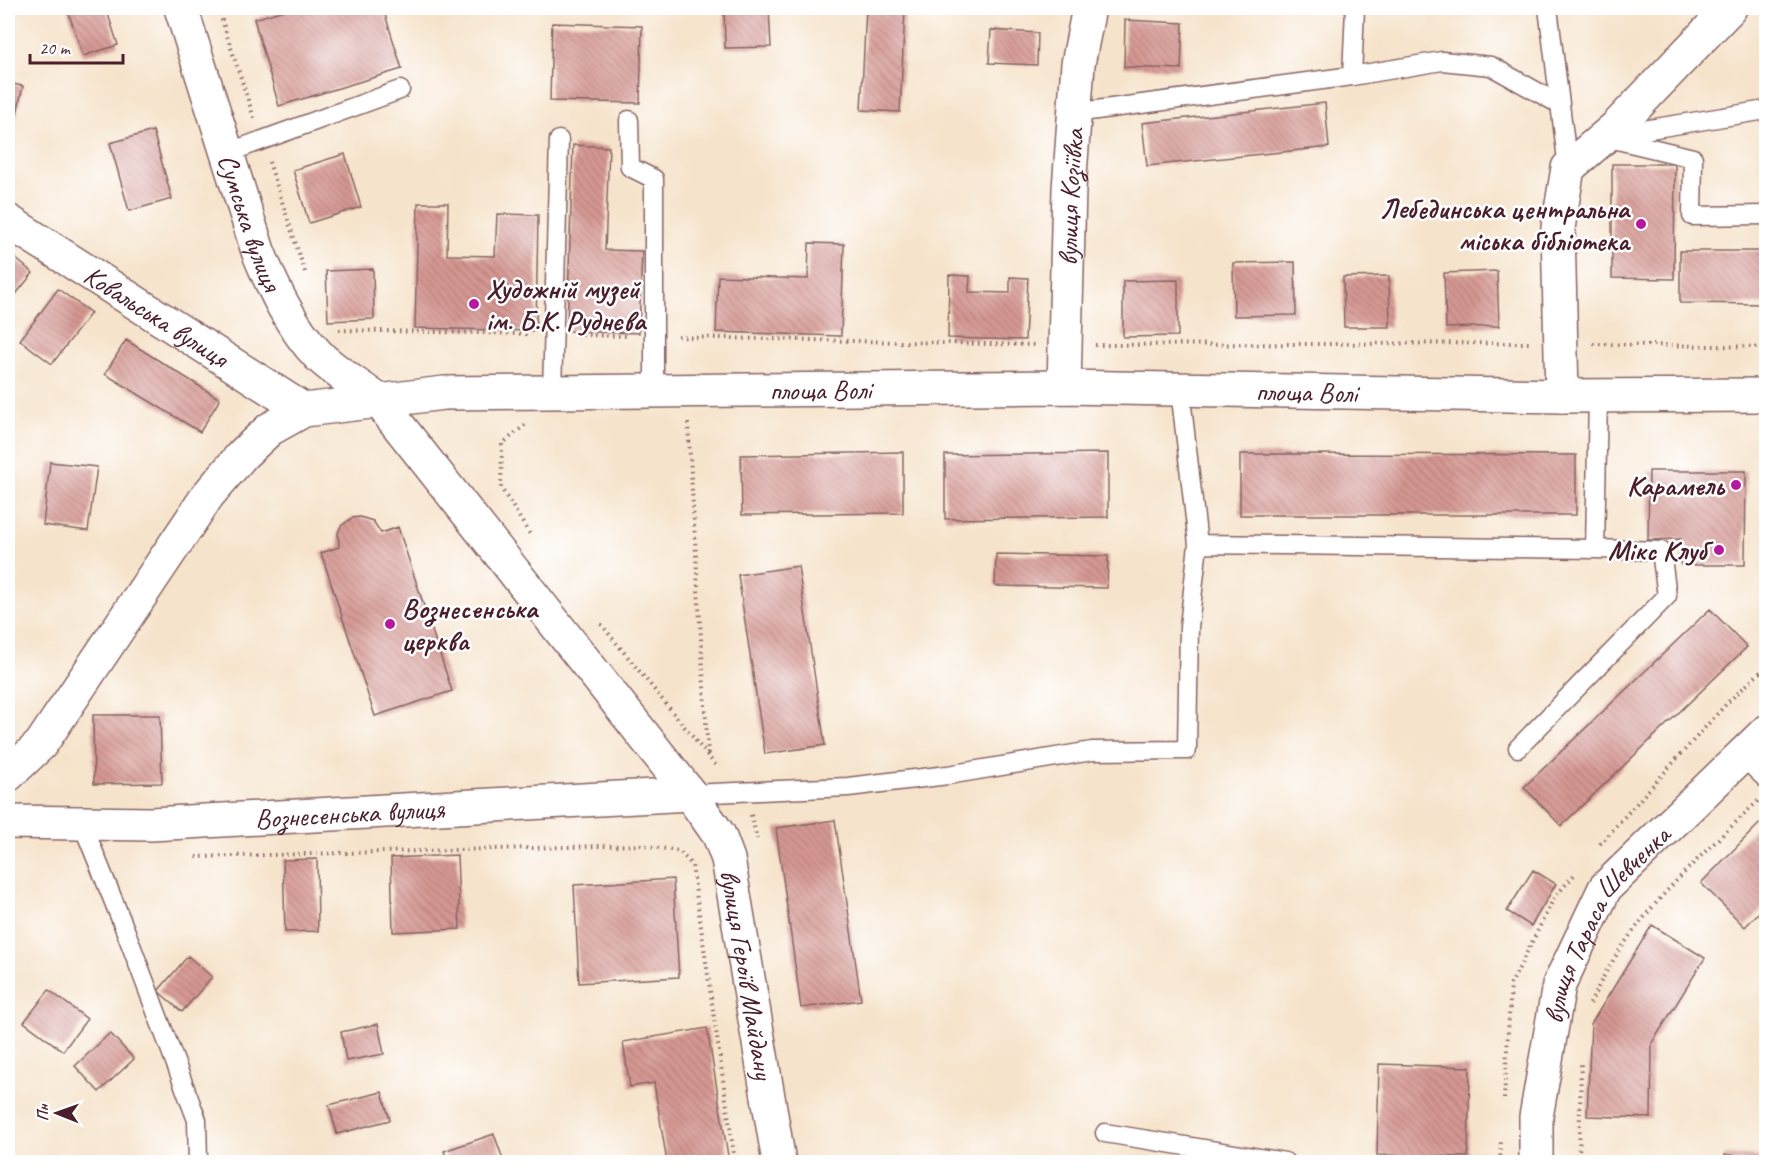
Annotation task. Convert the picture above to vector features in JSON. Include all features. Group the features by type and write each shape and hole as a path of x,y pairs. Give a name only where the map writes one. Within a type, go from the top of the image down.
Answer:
{"main road":[{"name":"Сумська вулиця","path":"181,8 258,251 274,289 294,323 319,356 379,400"},
{"name":"вулиця Козіївка","path":"1064,387 1069,189 1074,113 1078,64 1089,8"},
{"path":"1562,396 1558,228 1568,168 1605,137 1730,8"},
{"name":"Ковальська вулиця","path":"8,221 304,410"},
{"name":"площа Волі","path":"304,410 444,393 1064,387 1598,397 1767,395"},
{"path":"379,400 690,794"},
{"path":"8,775 41,744 208,495 243,454 270,429 304,410"},
{"name":"вулиця Тараса Шевченка","path":"1536,1162 1536,1117 1559,985 1605,888 1767,732"},
{"name":"Вознесенська вулиця","path":"8,822 151,824 690,794"},
{"name":"вулиця Героїв Майдану","path":"690,794 719,835 728,859 778,1162"}],"lane":[{"path":"1352,76 1354,8"},
{"path":"1548,8 1568,168"},
{"path":"1074,113 1352,76 1442,61 1491,66 1559,104"},
{"path":"227,153 400,90"},
{"path":"1605,137 1767,110"},
{"path":"628,120 630,167 654,179 654,391"},
{"path":"1605,137 1693,158 1692,216 1767,214"},
{"path":"552,392 560,140"},
{"path":"690,794 848,787 948,775 1092,752 1187,750 1189,627 1198,544 1180,389"},
{"path":"1595,549 1598,397"},
{"path":"1198,544 1661,551 1667,596 1518,748"},
{"path":"1742,756 1767,779"},
{"path":"82,823 197,1120 198,1162"},
{"path":"1105,1133 1285,1162"}],"path":[{"path":"218,8 310,285"},
{"path":"597,620 708,754 688,411"},
{"path":"527,423 502,444 501,488 532,538"},
{"path":"1587,1011 1603,976 1658,899 1767,794"},
{"path":"191,857 641,845 679,851 692,865 735,1162"},
{"path":"1579,1162 1581,1050"}],"building":[{"path":"67,8 106,8 118,45 83,56"},
{"path":"291,8 383,8 402,69 279,106 254,19"},
{"path":"724,8 769,8 771,47 725,48"},
{"path":"866,8 905,9 900,112 861,110"},
{"path":"1125,20 1183,23 1181,69 1124,67"},
{"path":"552,23 642,26 640,103 550,101"},
{"path":"991,30 1038,33 1037,65 989,63"},
{"path":"8,83 23,86 9,150 8,150"},
{"path":"1325,103 1329,147 1147,166 1142,123"},
{"path":"153,131 172,199 129,211 110,143"},
{"path":"573,145 609,147 605,250 642,251 639,333 567,331"},
{"path":"345,154 361,207 309,223 293,170"},
{"path":"1612,164 1675,164 1674,279 1612,278"},
{"path":"418,203 448,203 447,255 495,256 497,214 538,215 536,331 415,328"},
{"path":"809,243 844,244 841,336 716,332 718,276 808,279"},
{"path":"1680,251 1766,251 1766,304 1680,303"},
{"path":"8,252 33,273 8,304"},
{"path":"1295,262 1296,315 1234,316 1233,263"},
{"path":"373,269 374,319 328,321 326,271"},
{"path":"1497,271 1499,326 1446,328 1444,273"},
{"path":"949,275 970,276 969,292 1010,293 1010,277 1028,278 1025,340 948,338"},
{"path":"1389,276 1390,327 1344,327 1343,277"},
{"path":"1178,280 1178,336 1123,337 1123,281"},
{"path":"58,289 91,313 52,364 20,340"},
{"path":"126,340 220,399 200,432 105,374"},
{"path":"903,452 903,513 742,515 741,455"},
{"path":"1108,453 1108,517 945,519 945,455"},
{"path":"1240,454 1576,455 1576,515 1240,515"},
{"path":"50,462 97,467 88,531 43,525"},
{"path":"1649,471 1746,471 1745,565 1681,565 1681,539 1648,540"},
{"path":"360,517 373,521 381,533 398,527 452,691 375,716 321,553 339,547 338,533 341,526 352,518"},
{"path":"996,554 1108,556 1107,588 995,586"},
{"path":"798,566 825,745 765,754 738,575"},
{"path":"1710,609 1747,647 1561,826 1524,787"},
{"path":"93,715 160,715 162,783 94,784"},
{"path":"1766,817 1766,905 1745,927 1701,883"},
{"path":"835,820 861,1000 801,1008 776,828"},
{"path":"457,855 460,929 393,932 391,858"},
{"path":"317,859 318,931 285,932 283,860"},
{"path":"1533,870 1556,884 1531,926 1507,911"},
{"path":"673,879 679,977 579,983 574,885"},
{"path":"1652,925 1705,958 1652,1043 1651,1118 1587,1116 1591,1024"},
{"path":"188,956 212,977 182,1012 158,991"},
{"path":"49,990 87,1019 63,1051 24,1022"},
{"path":"378,1024 384,1054 346,1061 341,1032"},
{"path":"707,1028 729,1162 667,1162 654,1083 630,1087 623,1042"},
{"path":"110,1033 134,1059 99,1092 75,1066"},
{"path":"1379,1064 1470,1067 1468,1157 1377,1155"},
{"path":"382,1092 390,1120 337,1134 329,1105"},
{"path":"494,1134 504,1162 448,1162 444,1151"},
{"path":"1725,1155 1766,1157 1766,1162 1724,1162"}],"place":[{"name":"Лебединська центральна міська бібліотека","path":"1641,224"},
{"name":"Художній музей ім. Б.К. Руднєва","path":"474,304"},
{"name":"Карамель","path":"1736,485"},
{"name":"Мікс Клуб","path":"1719,550"},
{"name":"Вознесенська церква","path":"390,624"}]}
